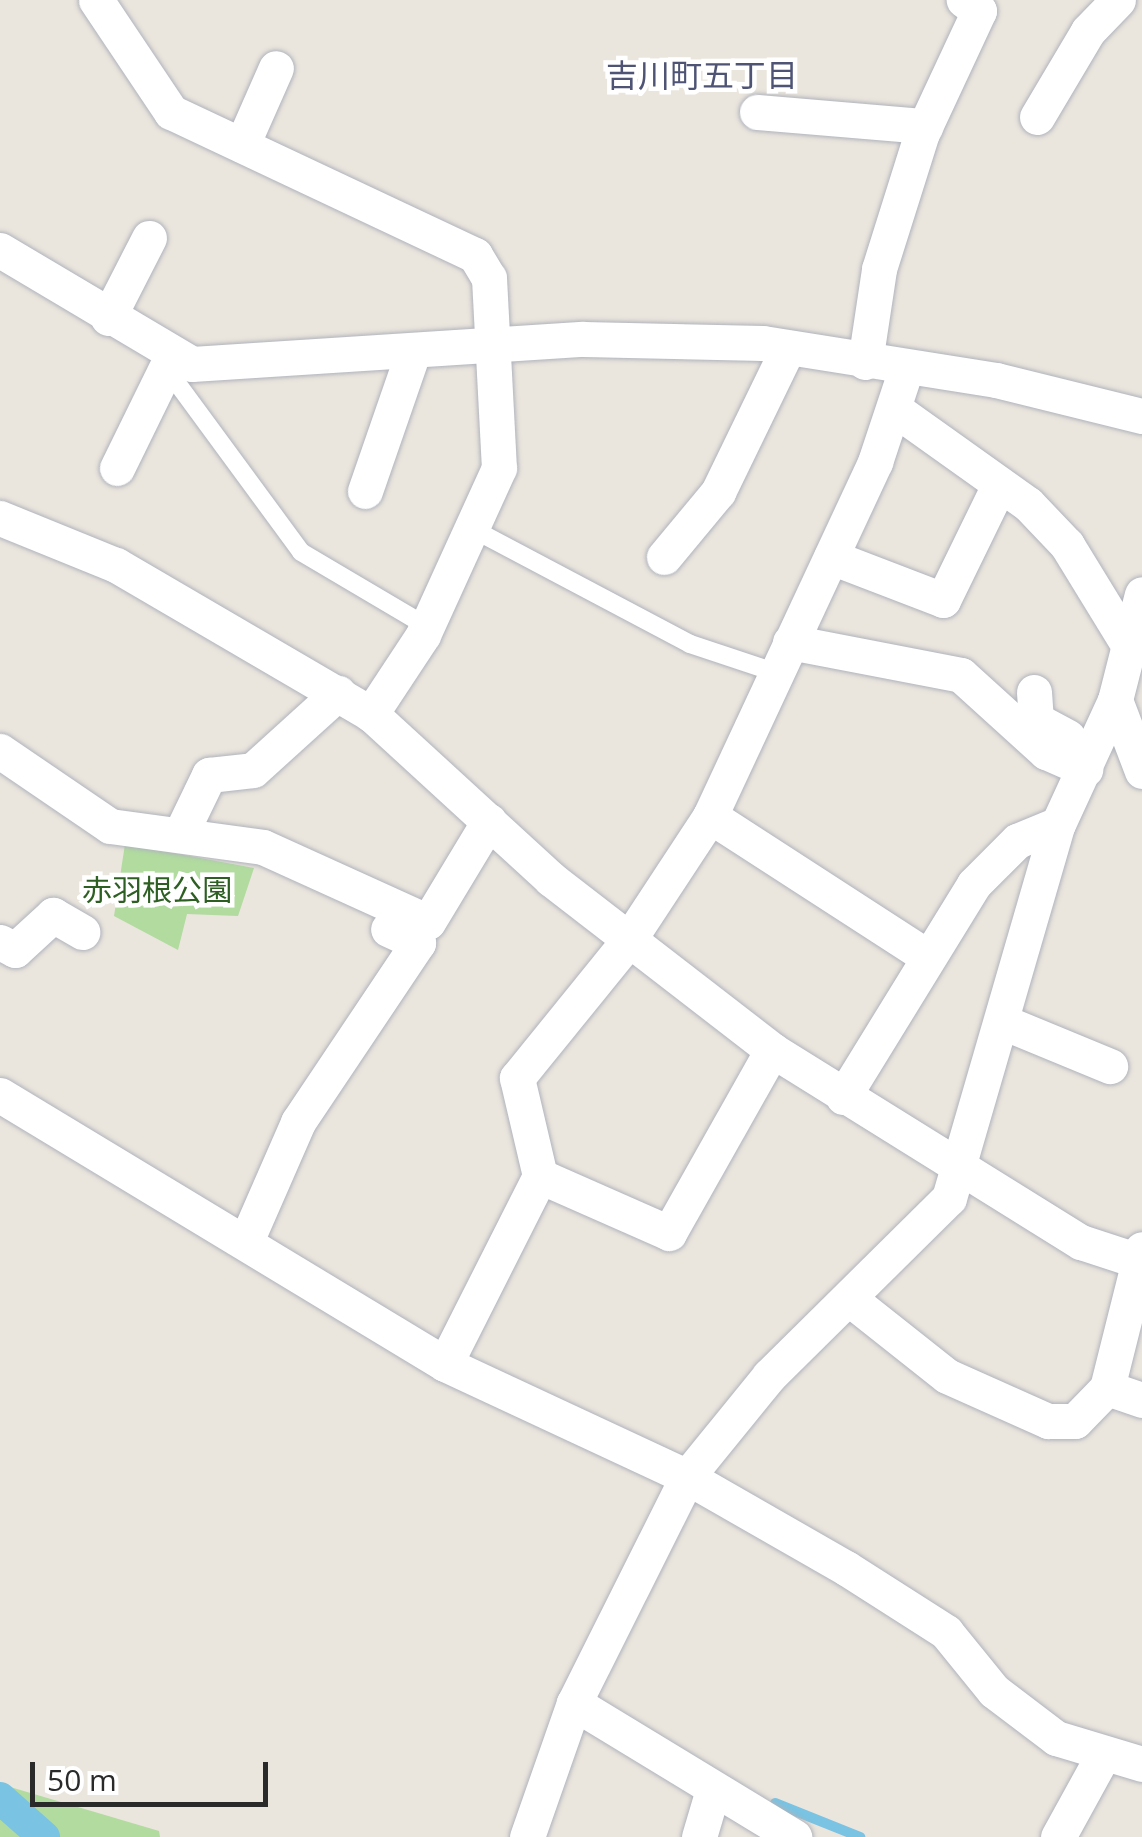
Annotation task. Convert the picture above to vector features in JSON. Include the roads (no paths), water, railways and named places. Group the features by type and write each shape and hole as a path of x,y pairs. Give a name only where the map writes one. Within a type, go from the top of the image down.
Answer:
{"street":[{"path":"96,0 171,112 475,255 489,278 499,468 426,626 371,714"},
{"path":"865,362 879,269 923,133 979,11 964,0"},
{"path":"1037,117 1088,31 1118,0"},
{"path":"249,149 277,85"},
{"path":"757,112 923,133"},
{"path":"850,135 923,133"},
{"path":"108,318 148,238"},
{"path":"0,250 108,318 167,361 206,364 493,350 583,339 788,348 1142,416"},
{"path":"664,557 718,492 788,348"},
{"path":"364,491 412,352"},
{"path":"117,468 167,361"},
{"path":"445,1364 540,1176 517,1078 628,941 710,816 896,410 906,369"},
{"path":"896,410 998,485 1067,545 1124,638"},
{"path":"831,556 943,600 998,485"},
{"path":"0,518 116,566 371,714 628,941 772,1050 1080,1242 1138,1254 1106,1388 1075,1421 1048,1421 947,1376 851,1300"},
{"path":"527,1837 574,1702 686,1477 769,1376 851,1300 949,1198 1058,824 1115,700 1124,638 1142,594"},
{"path":"783,657 961,675 1046,752 1088,760"},
{"path":"1034,692 1036,720 1088,760"},
{"path":"180,836 209,775 253,770 338,693"},
{"path":"1115,700 1142,771"},
{"path":"0,750 110,826 272,850 428,922 489,822"},
{"path":"710,816 926,956"},
{"path":"843,1097 926,956 1017,841 1058,824"},
{"path":"0,942 15,950 53,915 82,932"},
{"path":"247,1239 298,1122 418,943 388,929"},
{"path":"1003,1022 1110,1066"},
{"path":"540,1176 669,1233 772,1050"},
{"path":"0,1095 247,1239 445,1364 686,1477 946,1632 1022,1717 1103,1755 1142,1764"},
{"path":"1106,1388 1142,1400"},
{"path":"574,1702 712,1793 794,1837"},
{"path":"1058,1837 1103,1755"},
{"path":"698,1837 712,1793"}],"lane":[{"path":"167,361 301,552 426,626"},
{"path":"471,528 690,644 783,657"}],"waterway":[{"path":"0,1798 44,1837"},
{"path":"775,1803 860,1837"}],"district":[{"name":"吉川町五丁目","path":"702,75"}],"park label":[{"name":"赤羽根公園","path":"157,890"}]}
